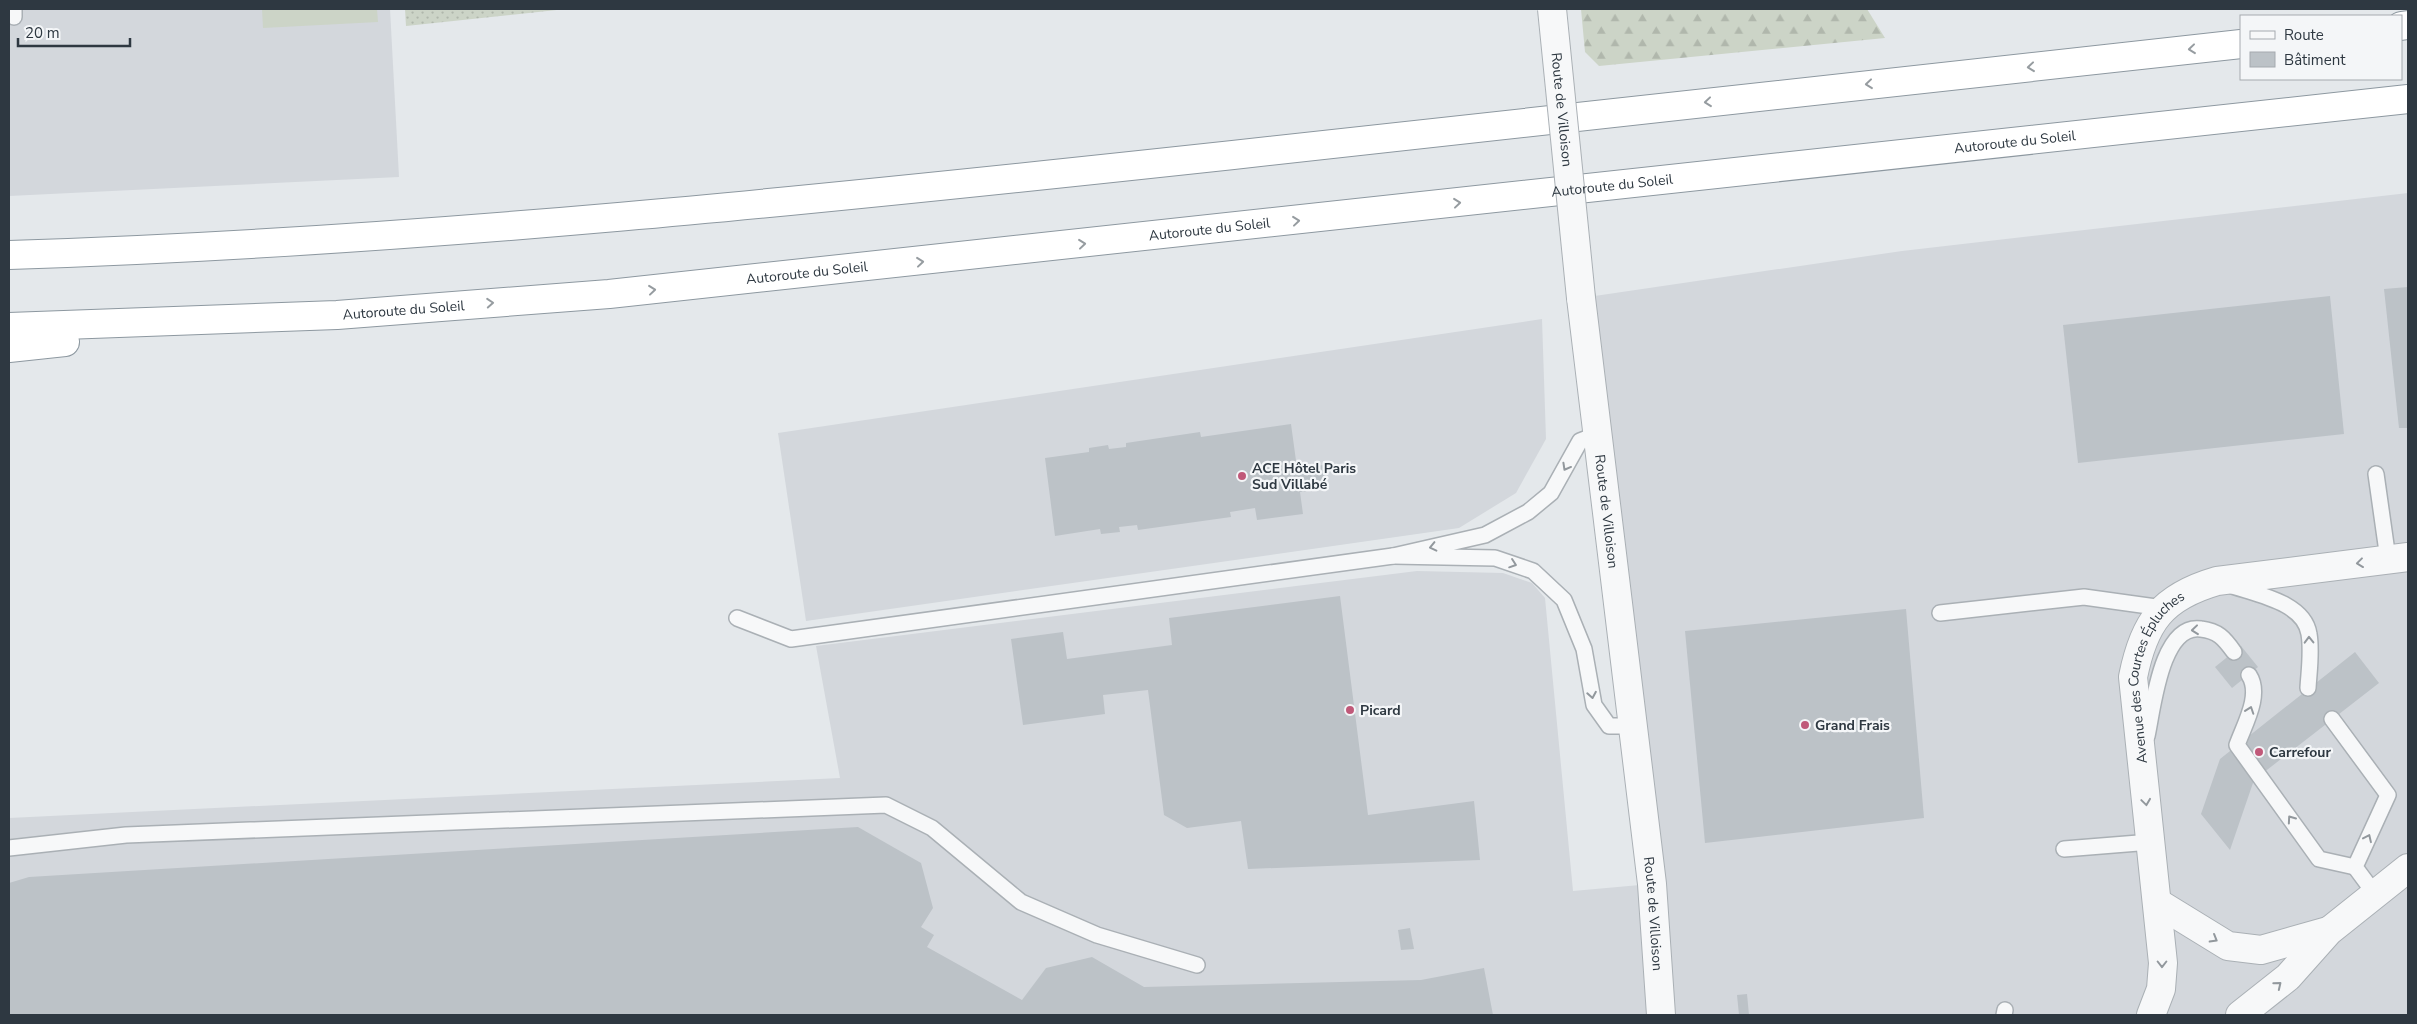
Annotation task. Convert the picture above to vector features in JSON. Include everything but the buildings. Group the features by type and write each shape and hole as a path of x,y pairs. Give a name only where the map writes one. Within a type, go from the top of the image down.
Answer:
{"highway":[{"path":"9,256 354,238 643,216 891,192 2240,44"},
{"name":"Autoroute du Soleil","path":"9,327 337,315 609,294 2408,99"},
{"path":"9,348 337,315"}],"street":[{"name":"Route de Villoison","path":"1552,9 1582,298 1652,884 1661,1015"},
{"name":"Avenue des Courtes Épluches","path":"2151,1015 2161,989 2162,963 2152,842 2141,761 2133,677 2139,648 2163,608 2177,596 2196,587 2217,581 2403,558"},
{"path":"2240,1015 2288,977 2329,931 2408,868"},
{"path":"2158,903 2228,946 2261,950 2329,931"}],"lane":[{"path":"737,618 791,639 1393,556 1485,534 1528,512 1552,493 1580,442 1598,434"},
{"path":"2376,474 2403,558"},
{"path":"1393,556 1495,558 1533,571 1564,600 1584,650 1594,705 1609,726 1633,726"},
{"path":"2217,581 2290,607 2302,619 2310,635 2308,688"},
{"path":"1940,613 2084,596 2163,608"},
{"path":"2141,761 2163,661 2171,645 2183,632 2198,628 2215,631 2224,638 2234,652"},
{"path":"2249,675 2254,692 2253,701 2237,745 2319,859 2355,867 2375,894"},
{"path":"2332,719 2388,795 2355,867"},
{"path":"9,848 126,835 886,805 932,828 1020,902 1097,935 1197,965"},
{"path":"2064,849 2152,842"}],"shaded area":[{"path":"9,9 390,9 399,177 9,196"},
{"path":"2408,193 2408,1015 9,1015 9,818 840,778 816,646 1417,571 1503,573 1532,583 1545,598 1573,891 1651,884 1581,298 1902,251"},
{"path":"1542,319 1546,439 1516,493 1459,528 806,621 778,433"}],"green space":[{"path":"262,9 377,9 378,22 263,28"},
{"path":"405,9 566,9 406,26"},
{"path":"1581,9 1867,9 1885,38 1599,66 1585,52"}],"place":[{"name":"ACE Hôtel Paris Sud Villabé","path":"1242,476"},
{"name":"Picard","path":"1350,710"},
{"name":"Grand Frais","path":"1805,725"},
{"name":"Carrefour","path":"2259,752"}]}
